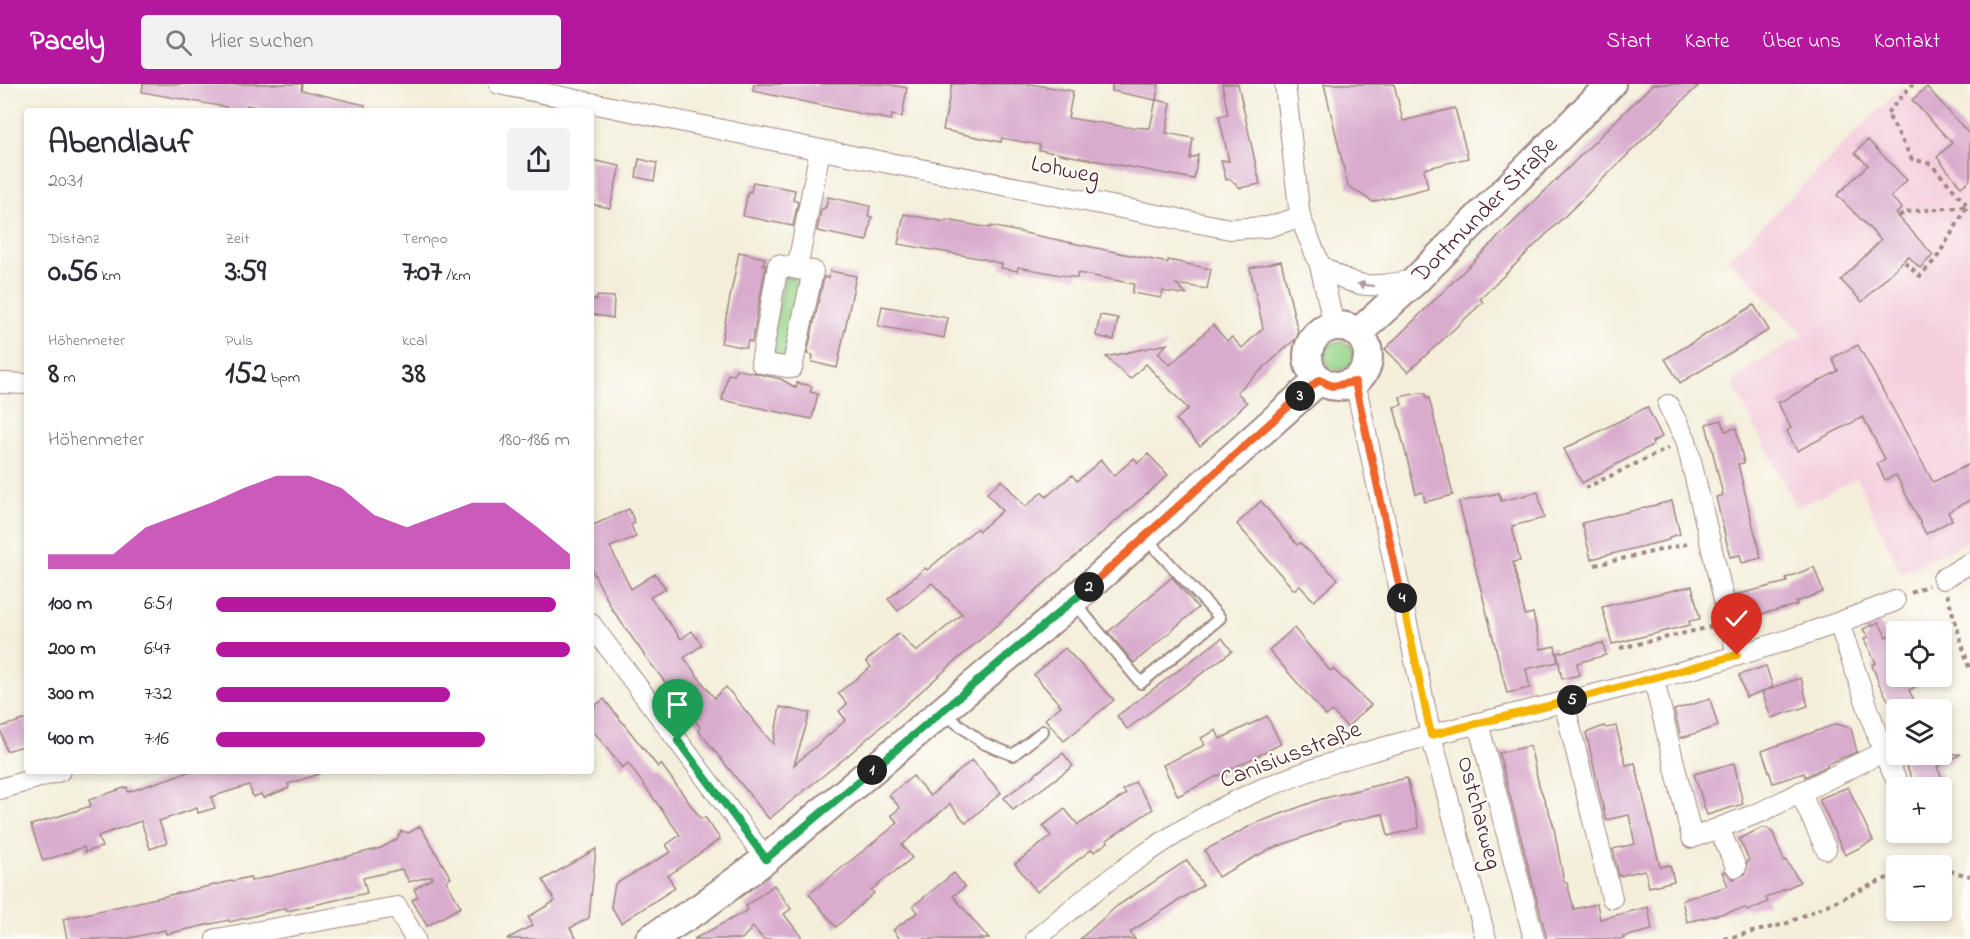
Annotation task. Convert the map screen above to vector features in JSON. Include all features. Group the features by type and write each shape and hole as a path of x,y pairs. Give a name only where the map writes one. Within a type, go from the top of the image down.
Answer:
{"main road":[{"name":"Dortmunder Straße","path":"1319,380 1309,365 1309,348 1318,333 1346,329 1416,280 1611,84"},
{"path":"650,939 700,908 766,859 1073,601 1319,380 1332,386 1355,382 1367,368 1369,358 1364,340 1346,329"}],"street":[{"path":"1285,84 1300,217 1346,329"},
{"name":"Lohweg","path":"512,85 541,102 576,108"},
{"name":"Lohweg","path":"594,111 820,150 1230,229 1268,227 1300,217"},
{"path":"796,268 820,150"},
{"path":"778,265 796,268 813,271 792,369 761,363 778,265"},
{"path":"1320,265 1348,282 1369,287 1416,280"},
{"name":"Ostcharweg","path":"1355,382 1431,735 1486,939"},
{"path":"0,383 24,384"},
{"path":"1668,405 1686,440 1737,655"},
{"path":"1942,579 1970,563"},
{"name":"Canisiusstraße","path":"1035,939 1157,845 1244,797 1334,762 1431,735 1654,680 1839,623 1894,601"},
{"path":"1839,623 1883,752 1895,777"},
{"path":"594,628 766,859"},
{"path":"1654,680 1692,838 1719,829 1883,752"},
{"path":"1564,702 1612,898"},
{"name":"Ostcharweg","path":"1478,723 1533,939"},
{"path":"0,789 50,774"},
{"path":"1800,792 1826,849"},
{"path":"1719,829 1736,867"},
{"path":"216,939 397,907 415,939"}],"lane":[{"path":"1073,601 1141,683 1220,618 1145,536"},
{"path":"942,711 983,743 1013,755 1043,731"}],"path":[{"path":"1913,84 1887,113 1912,159 1931,164 1969,206"},
{"path":"1899,216 1905,212 1969,206"},
{"path":"1905,262 1920,276 1936,259 1969,206"},
{"path":"1585,488 1686,440"},
{"path":"1595,565 1710,539"},
{"path":"1894,601 1942,579 1970,671"},
{"path":"1620,648 1729,623"},
{"path":"1952,872 1970,876"},
{"path":"1724,939 1785,924 1886,879"}],"shaded area":[{"path":"1902,87 1952,143 1937,157 1970,195 1970,540 1901,574 1857,478 1797,508 1732,383 1749,367 1804,335 1728,259"}],"green space":[{"path":"785,276 804,280 788,362 768,358"},
{"path":"1339,342 1349,346 1353,356 1349,366 1339,370 1329,366 1325,356 1329,346"}],"building":[{"path":"143,84 302,84 301,90 365,105 364,108 261,108 247,105 246,108 226,108 142,92"},
{"path":"754,84 887,84 907,88 902,117 892,115 891,120 753,91"},
{"path":"952,84 1031,84 1073,91 1068,118 1126,127 1150,128 1156,100 1171,103 1166,133 1193,138 1190,159 1198,155 1194,179 1039,150 1040,145 1002,138 1001,142 943,130"},
{"path":"1112,84 1159,84 1156,100 1112,91"},
{"path":"1222,84 1238,84 1260,184 1240,188 1230,179 1226,180 1221,160 1229,161 1219,116 1228,114"},
{"path":"1324,84 1394,84 1403,121 1455,108 1468,158 1424,169 1428,188 1373,202 1348,186"},
{"path":"1653,84 1700,84 1480,299 1483,302 1408,372 1385,349"},
{"path":"1927,87 1970,135 1970,180 1961,187 1937,157 1952,143 1912,100"},
{"path":"1868,140 1907,180 1891,197 1902,208 1896,214 1933,255 1920,268 1908,256 1862,302 1841,280 1881,240 1837,195 1868,165 1855,153"},
{"path":"639,159 657,163 654,181 636,177"},
{"path":"594,161 620,166 610,208 594,205"},
{"path":"753,182 795,190 793,200 798,202 793,226 743,216 748,191 751,192"},
{"path":"828,197 870,206 868,216 872,217 867,241 817,231 821,210 826,207"},
{"path":"904,214 946,222 946,220 990,228 991,226 1168,263 1168,260 1211,269 1207,289 1176,284 1187,295 1163,291 1161,298 1132,293 1134,284 1078,273 1077,278 1018,267 1017,271 1001,268 1002,264 984,259 898,244"},
{"path":"739,252 765,258 763,265 766,265 752,342 748,341 746,348 721,343"},
{"path":"1281,261 1299,336 1237,392 1247,403 1200,446 1176,420 1188,409 1146,364 1130,379 1106,357 1167,344 1158,353 1170,365 1213,325 1227,341 1232,337 1242,348 1263,328 1250,268"},
{"path":"830,271 856,276 837,368 812,362 813,355 807,354 824,277 829,278"},
{"path":"597,296 614,297 613,318 594,315 594,300 597,300"},
{"path":"1754,305 1769,330 1680,383 1665,359"},
{"path":"882,306 948,318 944,338 878,326"},
{"path":"1100,315 1118,318 1114,340 1096,336"},
{"path":"1858,345 1933,482 1970,464 1970,500 1948,512 1952,520 1926,534 1896,475 1885,480 1877,463 1885,459 1863,417 1797,451 1787,431 1791,428 1778,403 1838,371 1832,358"},
{"path":"736,369 781,379 796,388 797,383 812,386 810,392 818,394 812,419 722,400 728,374 734,375"},
{"path":"1425,393 1427,399 1429,398 1453,495 1425,502 1423,492 1416,494 1394,407 1402,405 1400,397"},
{"path":"1647,407 1662,437 1652,442 1653,445 1582,483 1564,449"},
{"path":"1722,420 1725,431 1736,428 1744,463 1738,464 1761,558 1742,563 1740,555 1730,557 1716,497 1723,495 1706,424"},
{"path":"1148,454 1168,475 845,758 769,819 698,730 700,727 647,659 612,609 594,574 594,525 629,509 635,523 631,525 636,537 610,547 631,589 655,574 666,589 650,597 681,639 692,631 702,645 684,658 714,698 726,687 773,744 780,707 810,713 794,765 846,720 839,711 847,704 838,693 871,667 866,661 899,633 916,652 962,614 932,583 898,611 888,599 925,568 927,570 977,528 979,531 1002,511 987,493 1002,480 1025,507 1042,492 1046,497 1072,475 1077,481 1101,460 1114,476 1134,458 1138,463"},
{"path":"1538,492 1544,518 1512,526 1520,561 1513,562 1525,615 1533,613 1541,649 1555,646 1558,662 1526,669 1530,688 1507,693 1459,502 1499,493 1501,501"},
{"path":"1261,501 1297,545 1300,543 1338,579 1314,601 1299,585 1294,590 1237,524"},
{"path":"1672,501 1680,534 1669,537 1669,540 1591,559 1582,523"},
{"path":"1814,567 1823,592 1796,602 1797,605 1741,619 1735,595 1787,582 1786,578"},
{"path":"1172,577 1198,608 1134,663 1108,632"},
{"path":"1692,586 1700,619 1689,621 1690,625 1612,644 1602,607"},
{"path":"1879,622 1886,637 1886,687 1915,687 1909,690 1914,699 1888,699 1872,665 1876,663 1864,639 1868,637 1863,629"},
{"path":"1294,628 1330,671 1333,669 1371,705 1347,727 1332,711 1326,716 1269,650"},
{"path":"1222,638 1232,651 1127,729 1117,716"},
{"path":"1603,643 1606,655 1577,663 1579,675 1562,679 1557,653"},
{"path":"1065,648 1114,700 1064,741 1045,719 1061,706 1034,675"},
{"path":"1766,666 1773,688 1746,697 1739,675"},
{"path":"1801,678 1808,706 1771,718 1762,691"},
{"path":"604,699 658,767 661,764 701,819 705,817 720,839 668,876 675,888 621,923 611,906 615,884 671,852 666,845 680,835 628,763 622,768 594,732 594,707"},
{"path":"1710,699 1718,726 1681,738 1674,710"},
{"path":"1267,716 1281,744 1178,796 1163,765 1205,745 1201,738 1216,730 1220,739"},
{"path":"24,720 24,746 6,751 0,727"},
{"path":"1836,724 1851,728 1857,752 1827,764 1805,777 1804,773 1773,783 1762,751"},
{"path":"1604,726 1606,728 1616,726 1626,765 1635,763 1660,867 1670,865 1674,881 1649,887 1645,870 1619,876 1613,849 1635,844 1629,815 1606,820 1586,733"},
{"path":"1530,746 1539,785 1553,823 1564,882 1567,883 1574,909 1597,904 1600,919 1648,907 1652,930 1623,937 1624,939 1547,939 1499,753"},
{"path":"1063,753 1073,766 1013,810 1004,798"},
{"path":"972,760 1001,793 966,823 950,804 902,845 912,858 871,890 874,893 836,927 809,894 898,823 891,815 900,808 889,795 913,776 930,796"},
{"path":"1734,763 1743,804 1707,815 1694,774"},
{"path":"1906,765 1941,765 1937,767 1942,777 1912,777"},
{"path":"182,774 319,774 288,784 289,788 263,798 261,794 253,797 249,785 211,797 215,808 198,813 197,808 159,821 167,843 150,849 141,821 98,836 102,847 85,852 84,847 43,861 31,825 91,806 89,800 127,787 128,792"},
{"path":"1407,778 1419,828 1388,836 1383,814 1342,823 1268,850 1218,877 1205,850 1254,824 1321,799"},
{"path":"1135,782 1153,809 1107,840 1108,842 1094,852 1092,849 1037,892 1015,864 1051,836 1043,826 1065,809 1078,825 1126,794 1123,790"},
{"path":"1848,787 1873,841 1845,855 1819,799"},
{"path":"420,826 451,878 446,881 461,907 427,926 412,900 418,897 414,889 433,878 432,876 409,882 402,869 363,878 367,893 287,911 286,908 230,922 229,920 166,934 165,930 125,939 67,939 63,919 250,877 251,881 381,848 397,839 401,831 409,833"},
{"path":"1761,828 1767,828 1773,833 1784,861 1786,860 1800,882 1766,898 1768,902 1748,911 1746,908 1687,922 1682,900 1728,886 1722,872 1725,871 1734,879 1745,874 1749,860 1739,839"},
{"path":"596,849 589,918 570,928 577,939 507,939 533,925 528,917 555,901 543,880"},
{"path":"1187,860 1203,885 1130,932 1135,939 1080,939 1117,906"},
{"path":"954,873 965,887 953,896 989,939 900,939 893,930 918,912 913,906"},
{"path":"774,885 791,909 784,914 803,939 763,939 753,927 742,939 694,939 748,910 746,906"}],"route":[{"path":"678,741 766,859 1058,615 1319,380 1325,384 1340,387 1355,382 1431,735 1654,680 1737,655"}]}
